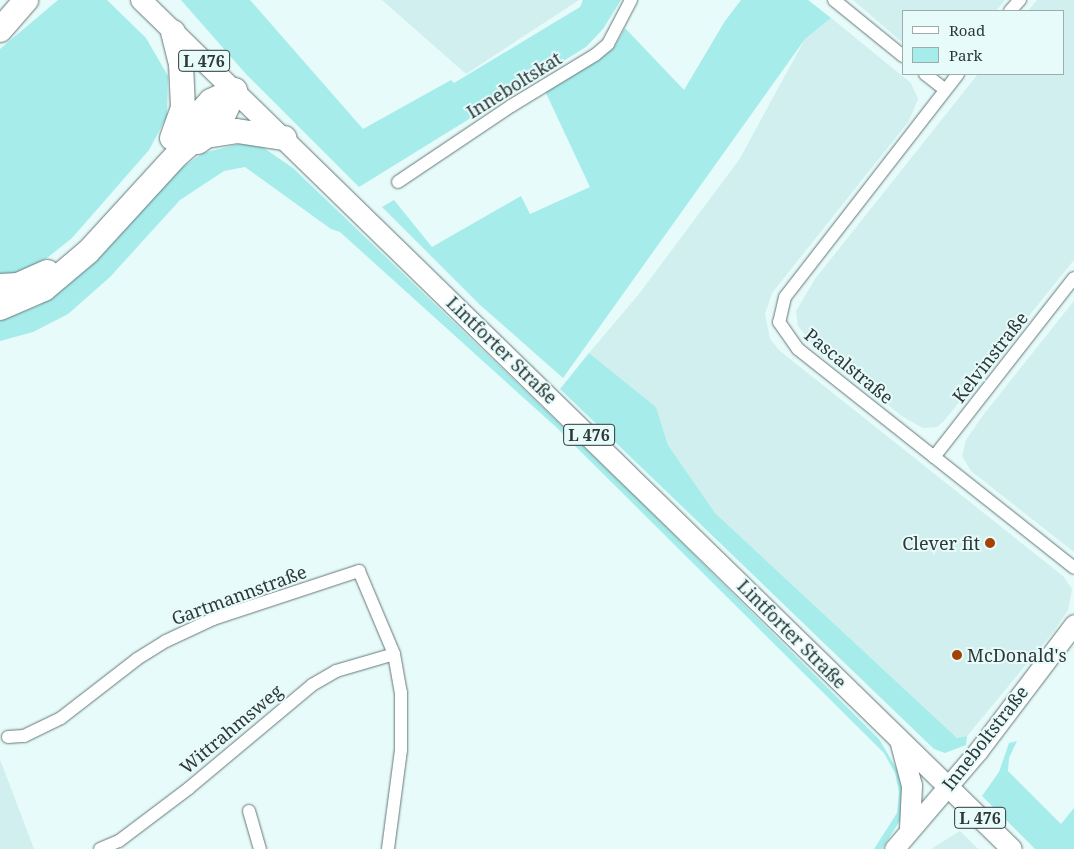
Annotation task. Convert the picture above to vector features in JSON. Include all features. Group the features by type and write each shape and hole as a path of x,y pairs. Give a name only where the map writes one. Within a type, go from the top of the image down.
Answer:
{"highway":[{"path":"0,17 20,0"},
{"path":"0,30 26,0"},
{"path":"173,32 181,64 183,108 173,152"},
{"path":"0,286 18,285 54,269 75,252 173,152 224,114 234,90"},
{"path":"0,308 44,289 88,252 173,152 206,136 237,131 284,138"}],"main road":[{"name":"Lintforter Straße","path":"141,0 900,742 1012,849"},
{"path":"900,742 912,786 910,828"}],"street":[{"name":"Inneboltskat","path":"398,182 608,44 631,0"},
{"path":"834,0 902,55"},
{"path":"1011,10 1020,0"},
{"path":"926,75 944,89"},
{"name":"Pascalstraße","path":"957,75 944,89 785,297 779,322 798,349 1074,568"},
{"name":"Kelvinstraße","path":"934,457 1074,278"},
{"name":"Gartmannstraße","path":"8,737 24,736 61,718 102,684 166,641 213,619 359,571 394,654"},
{"name":"Inneboltstraße","path":"894,849 947,787 1074,624"},
{"path":"388,849 401,750 401,692 394,654"},
{"name":"Wittrahmsweg","path":"100,849 118,841 189,788 312,685 336,671 394,654"},
{"path":"249,811 260,849"}],"shaded area":[{"path":"382,0 579,0 466,74"},
{"path":"853,0 1005,0 997,10 902,10 902,42"},
{"path":"1037,0 1074,0 1074,260 944,421 937,427 923,428 903,417 815,347 798,326 796,311 815,279 977,75 1064,75 1064,10 1029,10"},
{"path":"831,18 911,83 918,99 909,121 772,293 765,314 770,339 780,351 1063,576 1072,589 1068,610 1054,631 967,736 957,738 715,513 668,445 656,407 589,353 639,294 739,160 805,39"},
{"path":"1074,301 1074,552 971,471 962,456 966,440 984,414"},
{"path":"0,760 1,762 34,849 0,849"},
{"path":"960,831 978,849 932,849 934,847"}],"green space":[{"path":"58,0 107,0 146,38 168,76 167,116 149,150 72,238 47,258 17,273 0,276 0,49"},
{"path":"181,0 250,0 363,129 451,80 454,83 580,7 583,0 621,0 603,29 586,47 359,187 245,73"},
{"path":"741,0 808,0 831,18 805,39 563,378 479,304 382,207 394,200 432,247 521,196 530,214 590,187 545,91 600,59 615,46 625,28 684,90 725,21"},
{"path":"243,143 258,144 293,168 639,500 879,739 905,783 901,819 882,849 874,849 897,813 899,792 895,773 884,753 556,427 340,232 331,229 245,167 224,171 180,200 110,277 68,314 33,332 0,341 0,321 40,305 73,281 176,172 203,153"},
{"path":"589,353 656,407 668,445 715,513 957,738 967,736 966,745 945,753 934,749 560,389"},
{"path":"1017,741 1009,758 1008,771 1061,824 1074,808 1074,849 1035,849 982,796 999,772 1009,743"}],"place":[{"name":"Clever fit","path":"990,543"},
{"name":"McDonald's","path":"957,655"}]}
